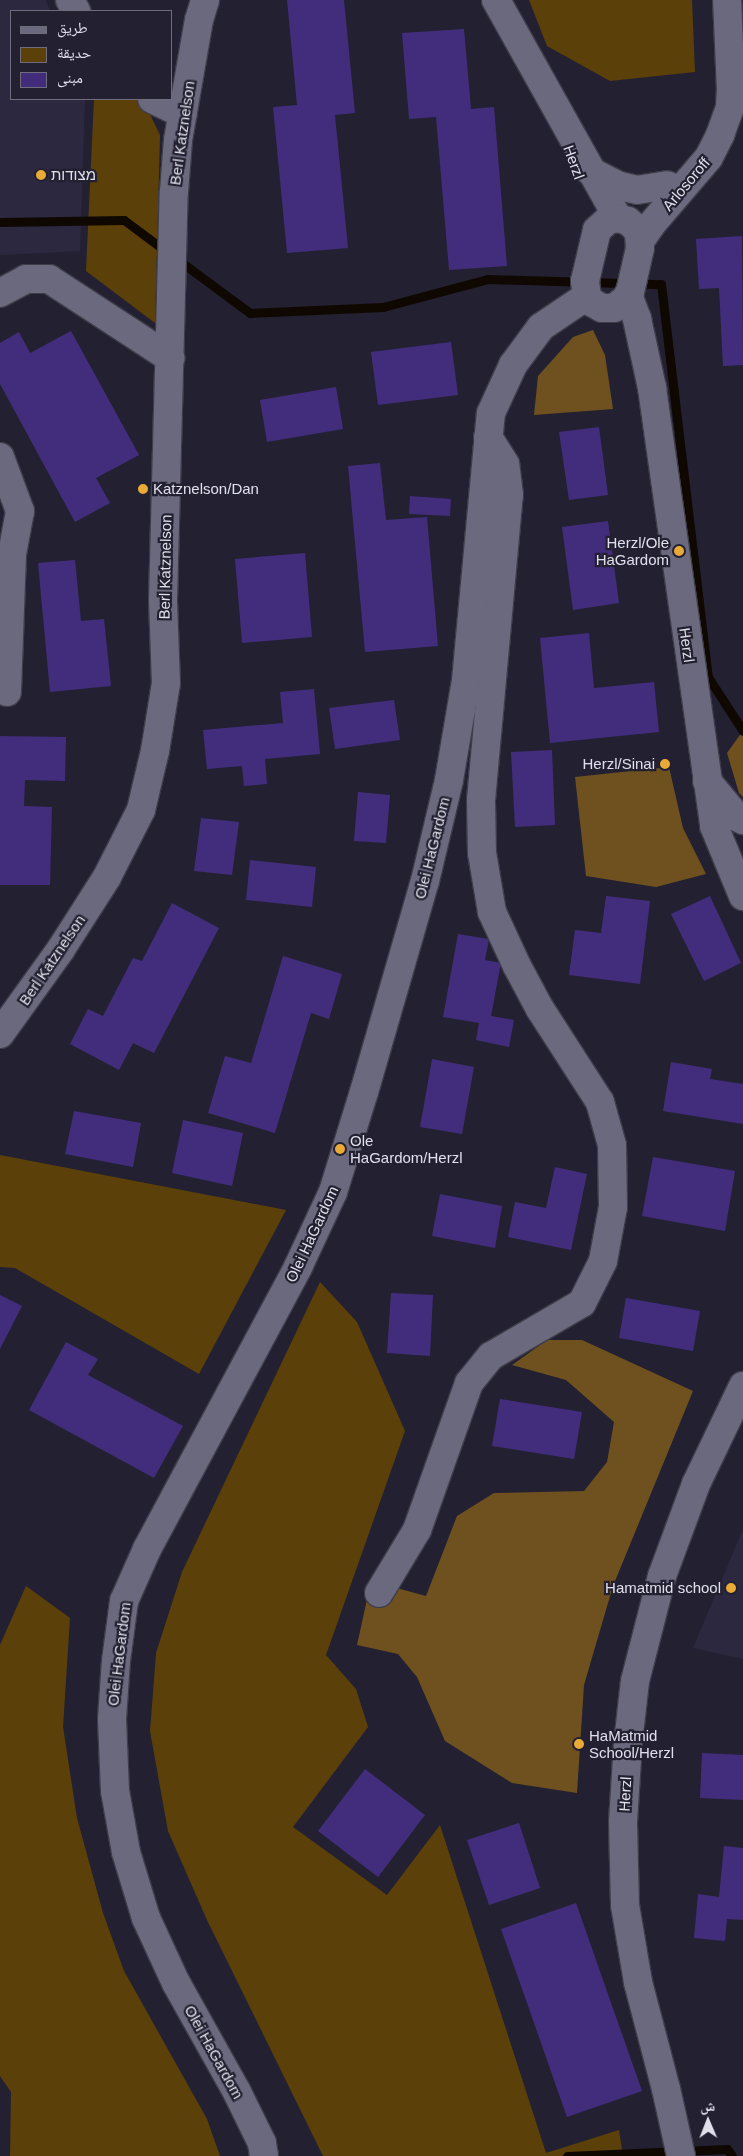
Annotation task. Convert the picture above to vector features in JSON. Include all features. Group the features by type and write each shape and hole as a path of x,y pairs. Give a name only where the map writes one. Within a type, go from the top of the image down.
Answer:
{"street":[{"name":"Herzl","path":"496,0 621,227"},
{"name":"Arlosoroff","path":"621,227 651,225 709,157 730,107 728,0"},
{"path":"172,50 202,10"},
{"name":"Berl Katznelson","path":"0,1034 61,949 97,893 141,810 154,751 166,683 163,600 174,192 178,140 202,10"},
{"name":"Herzl","path":"549,94 621,227"},
{"path":"154,100 183,114"},
{"name":"Arlosoroff","path":"621,227 646,208 713,139 724,122"},
{"path":"590,171 620,186 637,190 668,185"},
{"path":"621,227 619,302 596,306 587,296 585,281 621,227"},
{"path":"0,293 26,279 49,279 170,358"},
{"name":"Olei HaGardom","path":"264,2156 262,2142 237,2092 176,1983 143,1909 126,1852 114,1791 112,1719 116,1661 124,1601 147,1549 302,1259 333,1192 425,881 449,780 466,681 491,413 513,365 541,327 563,310 587,296"},
{"name":"Herzl","path":"619,302 626,328 652,388 714,826 743,896"},
{"path":"379,1593 417,1530 469,1383 491,1356 582,1303 603,1261 613,1207 612,1145 600,1102 540,1009 517,966 492,912 482,853 481,800 509,495 505,464 488,437"},
{"path":"0,457 20,511 12,554 7,692"},
{"path":"706,780 737,817 743,820"},
{"name":"Herzl","path":"681,2156 666,2089 638,1982 625,1905 624,1822 628,1744 635,1681 662,1576 696,1484 743,1386"}],"shaded area":[{"name":"מצודות","path":"0,0 46,0 50,10 10,10 10,100 85,100 80,251 0,255"},
{"path":"593,330 605,355 613,409 534,415 538,376 573,337"},
{"path":"742,732 743,797 739,793 727,753"},
{"path":"669,767 683,828 706,874 656,887 586,876 575,777"},
{"path":"547,1340 582,1340 693,1391 613,1586 584,1685 577,1793 512,1783 445,1741 417,1677 398,1654 357,1645 371,1581 426,1596 457,1516 494,1493 584,1491 607,1462 614,1422 566,1380 512,1365"},
{"name":"Hamatmid school","path":"743,1529 743,1659 693,1648"}],"green space":[{"path":"529,0 692,0 695,72 610,81 547,46"},
{"path":"94,100 139,100 145,104 160,135 155,323 86,271"},
{"path":"0,1155 286,1210 199,1374 15,1268 0,1267"},
{"path":"320,1282 357,1322 405,1431 326,1655 356,1689 368,1727 293,1827 387,1895 440,1825 546,2153 619,2130 623,2156 323,2156 207,1920 168,1831 150,1731 156,1653 182,1572"},
{"path":"26,1586 70,1618 63,1727 77,1818 103,1913 124,1971 207,2119 220,2156 10,2156 11,2092 0,2076 0,1645"}],"building":[{"path":"287,0 344,0 355,113 335,115 348,248 287,253 273,107 297,105"},
{"path":"464,29 471,109 494,107 507,266 449,270 436,117 409,119 402,33"},
{"path":"742,236 743,365 723,366 719,288 699,289 696,239"},
{"path":"71,331 139,455 96,478 110,503 75,522 0,384 0,343 19,332 30,353"},
{"path":"451,342 458,395 378,405 371,352"},
{"path":"336,387 343,429 267,442 260,400"},
{"path":"599,427 608,495 569,500 559,432"},
{"path":"380,463 386,520 427,517 438,646 365,652 348,466"},
{"path":"410,496 451,499 450,516 409,514"},
{"path":"608,521 619,603 573,610 562,527"},
{"path":"305,553 312,637 242,643 235,559"},
{"path":"75,560 81,621 104,619 111,686 50,692 38,563"},
{"path":"589,633 594,688 654,682 659,732 550,743 540,638"},
{"path":"314,689 320,754 265,759 267,784 244,786 242,766 207,769 203,730 283,723 280,692"},
{"path":"394,700 400,740 335,749 329,708"},
{"path":"0,736 66,737 65,781 25,780 24,806 52,807 50,885 0,885"},
{"path":"552,750 555,825 515,827 511,752"},
{"path":"358,792 390,795 386,843 354,841"},
{"path":"201,818 239,822 232,875 194,871"},
{"path":"250,860 316,867 312,907 246,900"},
{"path":"606,896 650,901 640,984 569,975 575,930 601,933"},
{"path":"710,896 741,963 704,981 671,914"},
{"path":"172,903 219,928 154,1053 133,1043 119,1070 70,1044 88,1009 103,1016 133,958 142,961"},
{"path":"458,934 489,939 485,960 501,963 491,1016 514,1020 509,1047 476,1040 479,1023 443,1017"},
{"path":"283,956 342,974 329,1019 311,1013 275,1133 208,1113 225,1056 251,1063"},
{"path":"432,1059 474,1067 462,1134 420,1127"},
{"path":"671,1062 712,1069 710,1079 743,1084 743,1124 663,1111"},
{"path":"74,1111 141,1123 133,1167 65,1154"},
{"path":"183,1120 243,1133 232,1186 172,1173"},
{"path":"653,1157 735,1171 725,1231 642,1216"},
{"path":"555,1167 587,1174 571,1250 508,1237 515,1202 546,1208"},
{"path":"440,1194 502,1206 495,1248 432,1236"},
{"path":"391,1293 433,1295 430,1356 387,1353"},
{"path":"0,1295 22,1306 0,1349"},
{"path":"626,1298 700,1311 693,1351 619,1338"},
{"path":"66,1342 98,1359 88,1375 183,1426 154,1478 29,1410"},
{"path":"500,1399 582,1412 574,1459 492,1446"},
{"path":"702,1753 743,1755 743,1800 700,1798"},
{"path":"365,1769 425,1815 378,1877 318,1831"},
{"path":"519,1823 540,1888 489,1905 467,1840"},
{"path":"724,1846 743,1848 743,1920 727,1919 725,1941 694,1938 698,1894 719,1897"},
{"path":"576,1903 642,2091 567,2117 501,1929"}],"waterway":[{"path":"0,222 124,220 167,252"},
{"path":"177,259 250,313 383,307 488,279 661,284 708,677 743,731"},
{"path":"567,2156 727,2149 732,2156"}],"place":[{"name":"מצודות","path":"41,175"},
{"name":"Katznelson/Dan","path":"143,489"},
{"name":"Herzl/Ole HaGardom","path":"679,551"},
{"name":"Herzl/Sinai","path":"665,764"},
{"name":"Ole HaGardom/Herzl","path":"340,1149"},
{"name":"Hamatmid school","path":"731,1588"},
{"name":"HaMatmid School/Herzl","path":"579,1744"}]}
